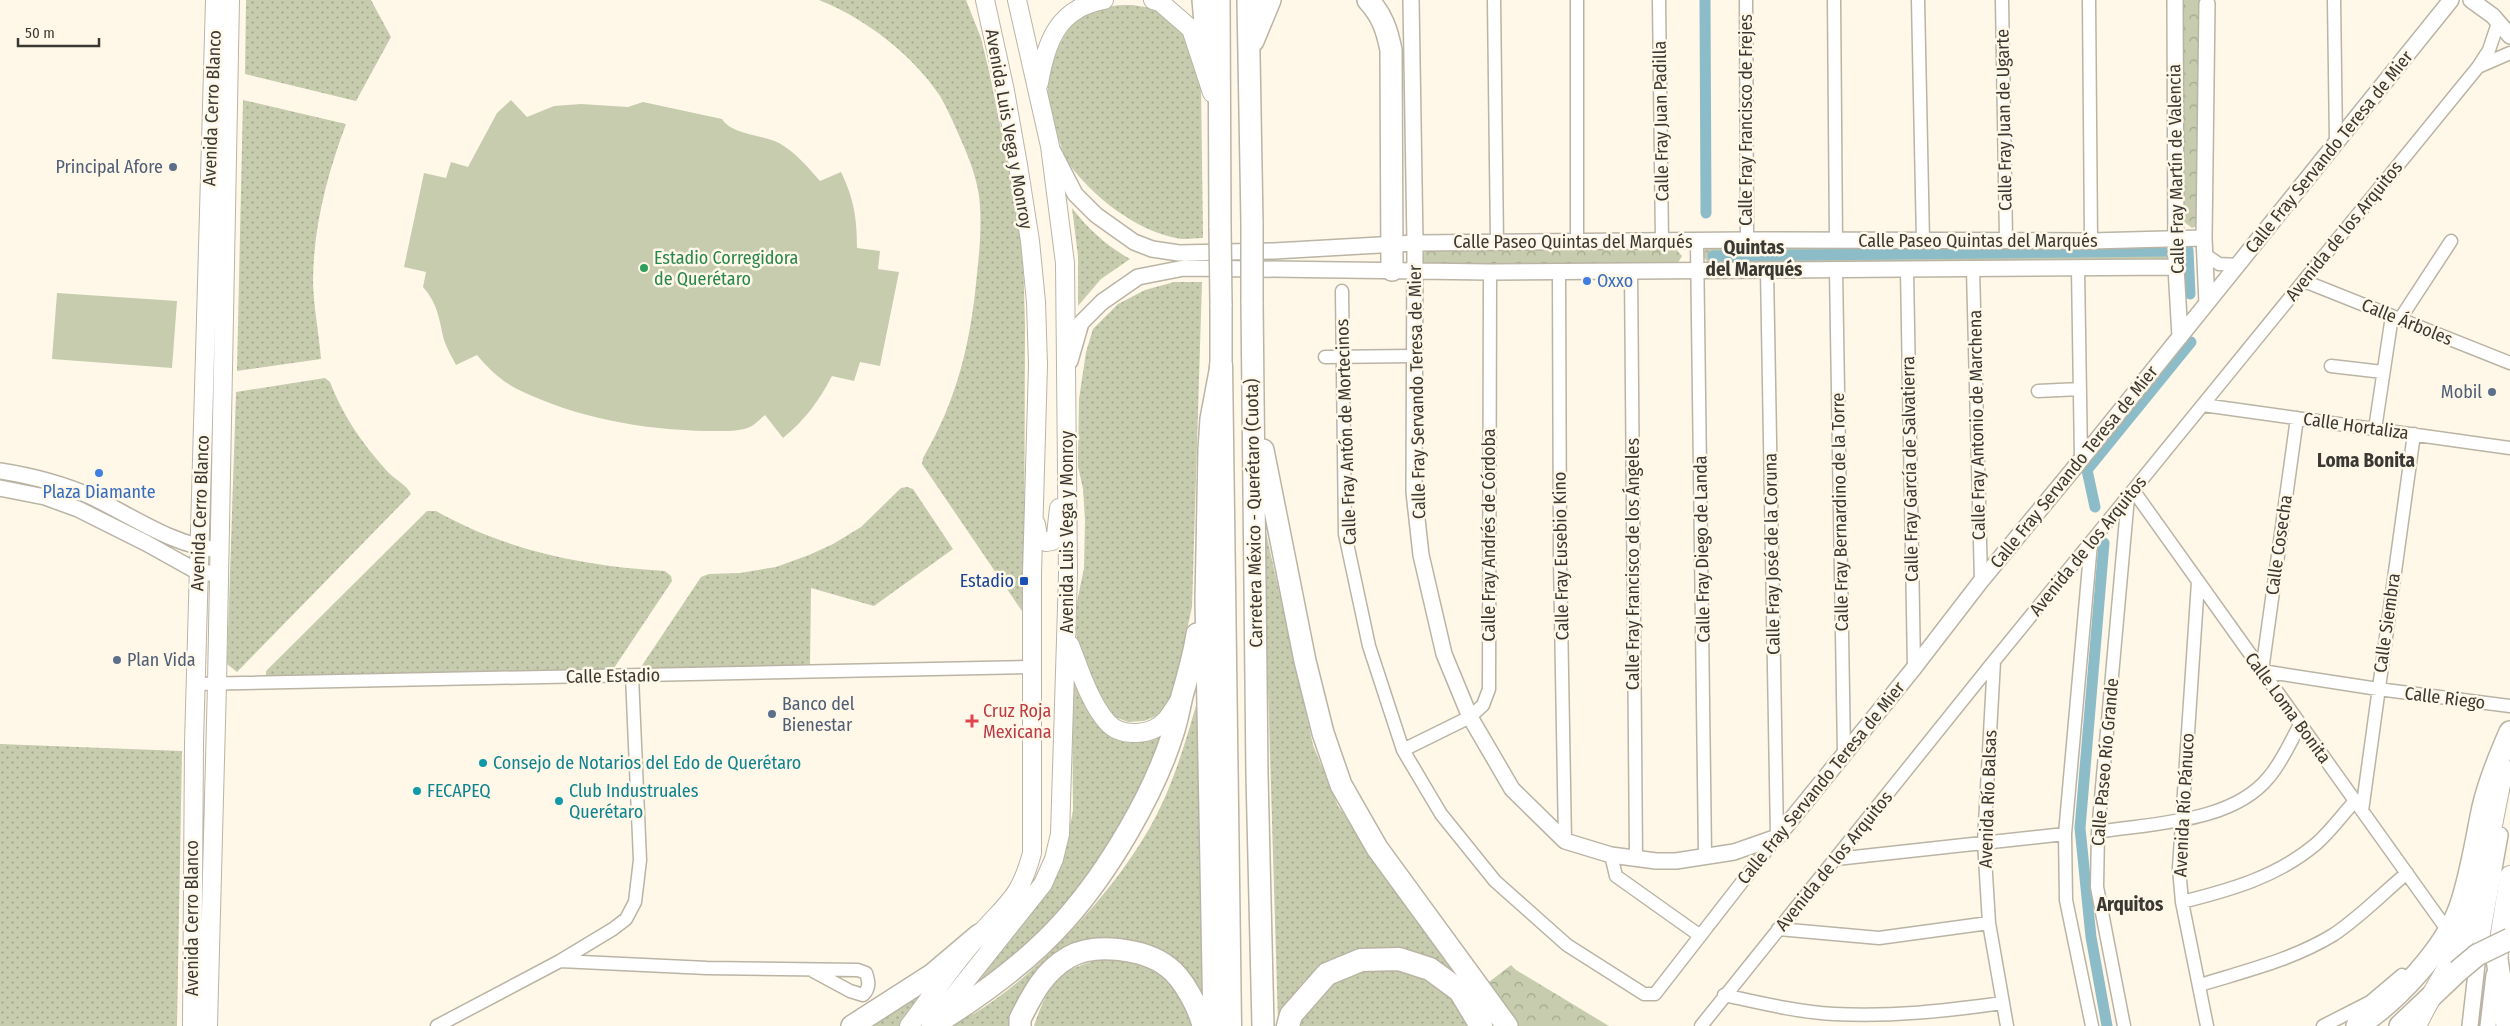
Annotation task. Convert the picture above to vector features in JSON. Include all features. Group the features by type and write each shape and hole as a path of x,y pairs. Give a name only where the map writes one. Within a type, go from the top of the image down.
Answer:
{"highway":[{"path":"1203,0 1220,168"},
{"name":"Carretera México - Querétaro (Cuota)","path":"1219,0 1221,366 1230,1026"},
{"name":"Carretera México - Querétaro (Cuota)","path":"1248,0 1257,775 1263,1026"},
{"path":"1249,47 1258,0"},
{"path":"1249,47 1270,0"},
{"path":"1368,0 1386,27 1391,50 1392,270"},
{"name":"Carretera México - Querétaro (Cuota)","path":"1214,1026 1206,600 1210,442 1221,366"},
{"path":"1253,405 1306,661 1323,733 1341,785 1377,848 1507,1026"},
{"path":"930,1026 966,1005 1037,948 1065,921 1094,884 1151,787 1173,734 1194,654 1198,624 1206,600"},
{"path":"2357,1026 2368,1019 2424,966 2448,931 2460,907 2493,769 2510,732"},
{"path":"2408,1023 2429,998 2477,955 2510,939"},
{"path":"852,1026 933,974 973,943"},
{"path":"1020,1026 1020,1019 1039,982 1069,956 1098,948 1135,951 1168,967 1188,992 1200,1015 1202,1026"},
{"path":"1288,1026 1291,1015 1327,974 1361,960 1399,959 1430,969 1460,992 1481,1026"},
{"path":"2497,959 2507,1026"}],"main road":[{"name":"Avenida Cerro Blanco","path":"192,1026 195,684 215,0"},
{"name":"Avenida Cerro Blanco","path":"208,1026 220,550 230,0"},
{"name":"Avenida Luis Vega y Monroy","path":"909,1026 973,943 1013,900 1024,879 1032,853 1031,667 1038,365 1034,283 1030,241 1005,91 985,0"},
{"name":"Avenida Luis Vega y Monroy","path":"930,1026 1043,884 1060,834 1067,637 1068,456 1065,263 1050,146 1017,0"},
{"path":"1038,93 1046,51 1054,32 1063,20 1077,10 1104,0"},
{"path":"1152,0 1160,2 1191,30 1212,93"},
{"path":"1034,506 1036,534 1042,541 1052,541 1056,535 1068,456"},
{"path":"1067,637 1082,676 1106,721 1112,727 1123,732 1138,733 1149,730 1166,721 1182,696"},
{"path":"2429,998 2466,936 2474,917 2498,787 2510,740"},
{"path":"2497,959 2510,876"}],"street":[{"name":"Calle Fray Servando Teresa de Mier","path":"1411,0 1415,243 1413,356 1414,492 1421,554 1444,654 1470,717 1512,789 1565,841 1611,855 1663,861 1734,852 1777,837"},
{"path":"1494,0 1498,243"},
{"path":"1577,0 1577,242"},
{"name":"Calle Fray Juan Padilla","path":"1659,0 1662,242"},
{"name":"Calle Fray Francisco de Frejes","path":"1746,0 1747,240"},
{"path":"1834,0 1836,241"},
{"path":"1918,0 1923,241"},
{"name":"Calle Fray Juan de Ugarte","path":"2002,0 2006,239"},
{"path":"2089,0 2091,241"},
{"name":"Calle Fray Martín de Valencia","path":"2175,0 2176,268 2180,337"},
{"path":"2334,0 2336,143"},
{"name":"Calle Fray Servando Teresa de Mier","path":"1650,996 1655,994 1699,935 1914,668 1981,581 2082,459 2451,0"},
{"path":"2470,0 2493,16 2510,36"},
{"name":"Calle Fray Martín de Valencia","path":"2207,2 2204,238 2207,303"},
{"name":"Avenida de los Arquitos","path":"1701,1026 1994,661 2478,67 2488,50 2498,23"},
{"name":"Avenida de los Arquitos","path":"2478,67 2510,53"},
{"name":"Calle Paseo Quintas del Marqués","path":"1050,146 1076,194 1096,215 1134,242 1152,249 1179,253 1274,251 1415,243 2006,239 2091,241 2204,238"},
{"path":"2375,429 2383,372 2396,317 2451,241"},
{"name":"Calle Fray Diego de Landa","path":"1696,242 1699,271 1705,855"},
{"path":"2204,254 2219,264 2238,265"},
{"name":"Calle Paseo Quintas del Marqués","path":"1067,379 1081,323 1102,302 1138,277 1184,268 1490,272 2176,268"},
{"name":"Calle Fray Antonio de Marchena","path":"1973,269 1981,581"},
{"path":"2078,269 2082,459"},
{"name":"Calle Fray Francisco de los Ángeles","path":"1631,270 1636,857"},
{"name":"Calle Fray José de la Coruna","path":"1767,270 1777,837"},
{"name":"Calle Fray Bernardino de la Torre","path":"1836,270 1844,754"},
{"name":"Calle Fray García de Salvatierra","path":"1906,270 1914,668"},
{"name":"Calle Fray Eusebio Kino","path":"1559,271 1560,550 1565,841"},
{"name":"Calle Fray Andrés de Córdoba","path":"1403,750 1470,717 1483,705 1489,689 1490,272"},
{"name":"Calle Árboles","path":"2304,280 2510,363"},
{"name":"Calle Fray Antón de Mortecinos","path":"1342,291 1345,534 1369,646 1403,750 1441,814 1495,881 1567,945 1650,996"},
{"path":"1326,357 1413,356"},
{"path":"2331,366 2383,372"},
{"path":"2038,391 2080,389"},
{"name":"Calle Hortaliza","path":"2203,405 2510,448"},
{"name":"Calle Cosecha","path":"2262,671 2297,418"},
{"name":"Calle Siembra","path":"2358,806 2378,690 2414,434"},
{"path":"0,471 50,481 91,497 183,543 199,549 220,550"},
{"path":"0,488 45,497 78,509 146,543 198,572 219,574"},
{"name":"Calle Loma Bonita","path":"2130,494 2198,582 2443,924"},
{"name":"Calle Paseo Río Grande","path":"2124,1026 2097,887 2098,832 2130,494"},
{"name":"Calle Paseo Río Grande","path":"2090,543 2065,834 2066,900 2092,1026"},
{"name":"Avenida Río Pánuco","path":"2198,582 2179,868 2182,902 2207,1026"},
{"name":"Avenida Río Balsas","path":"1994,661 1984,842 1989,923 2007,1026"},
{"name":"Calle Estadio","path":"195,684 1031,667"},
{"name":"Calle Riego","path":"2262,671 2378,690 2510,706"},
{"path":"437,1026 560,961 626,919 635,902 640,860 632,676"},
{"path":"2098,832 2208,814 2233,806 2247,798 2269,778 2300,724"},
{"path":"2470,1026 2510,757"},
{"path":"2182,902 2235,889 2282,869 2317,843 2358,806"},
{"path":"1836,859 2065,834"},
{"path":"2323,1026 2370,1002 2399,979 2424,952 2443,924 2476,841"},
{"path":"1611,855 1616,876 1699,935"},
{"path":"2200,985 2286,958 2324,939 2347,924 2406,873"},
{"path":"1778,929 1879,938 1989,923"},
{"path":"2488,1026 2497,959"},
{"path":"560,961 813,971"},
{"path":"1724,995 1786,1008 1833,1014 1876,1015 1937,1012 2002,1003"}],"green space":[{"path":"246,0 371,0 391,37 356,101 245,74"},
{"path":"819,0 966,0 981,38 1013,186 1023,255 1025,325 1024,614 922,464 923,458 951,399 964,358 972,315 979,250 980,217 978,189 971,164 940,96 916,66 887,39 871,28 854,17"},
{"path":"2182,0 2199,0 2201,222 2198,226 2192,228 2184,222"},
{"path":"1132,5 1158,9 1183,28 1201,86 1203,238 1179,239 1161,234 1131,220 1116,210 1090,188 1069,164 1055,129 1048,91 1053,61 1062,40 1074,23 1093,10 1112,6"},
{"path":"243,100 346,124 327,182 315,242 313,283 321,359 237,371"},
{"name":"Estadio Corregidora de Querétaro","path":"511,100 527,117 554,106 581,104 628,107 643,102 722,119 740,131 779,143 801,160 820,181 841,172 854,209 857,248 880,251 878,269 899,272 880,366 860,362 854,381 832,376 811,410 783,438 765,415 750,427 740,430 708,431 635,425 586,415 539,399 517,389 495,374 477,355 456,365 444,340 435,306 423,287 426,272 404,267 424,173 446,178 451,162 468,167 497,113"},
{"path":"1072,208 1098,237 1130,259 1101,279 1078,306 1078,256"},
{"path":"2173,245 2173,258 2166,262 1709,264 1703,256 1706,247"},
{"path":"1427,246 1674,247 1682,256 1676,266 1428,268 1422,258"},
{"path":"1174,282 1202,282 1192,607 1173,694 1159,715 1144,721 1128,722 1115,717 1104,706 1086,668 1076,634 1077,602 1084,568 1085,520 1083,489 1078,466 1079,399 1086,352 1093,329 1118,304 1145,290"},
{"path":"57,293 177,301 172,368 52,359"},
{"path":"325,378 330,382 347,418 369,450 386,470 406,487 411,494 237,672 227,664 236,392"},
{"path":"901,488 913,489 953,549 874,606 811,588 810,668 637,673 701,577 709,574 740,573 776,567 809,555 833,544 861,527"},
{"path":"427,511 436,511 490,537 518,546 547,554 605,565 665,571 671,576 672,581 610,674 266,677 266,671"},
{"path":"1263,519 1313,745 1338,806 1462,977 1440,964 1324,965 1304,981 1286,1003 1278,1022"},
{"path":"1072,675 1103,727 1166,729 1147,774 1115,836 1078,890 1032,939 976,984 904,1026 863,1026 1032,911 1066,844 1073,811"},
{"path":"1200,691 1207,1011 1183,969 1080,946 1014,1026 953,1026 1000,996 1038,964 1084,917 1125,866 1138,848 1158,813 1172,779"},
{"path":"0,744 182,751 177,1026 0,1026"},
{"path":"1111,958 1146,964 1164,975 1177,990 1197,1026 1034,1026 1046,997 1060,978 1081,965"},
{"path":"1511,965 1516,970 1609,1026 1519,1026 1489,982"},
{"path":"1377,966 1420,975 1439,984 1456,998 1471,1026 1296,1026 1322,987"}],"waterway":[{"path":"1705,0 1706,213"},
{"path":"2188,250 2190,294"},
{"path":"1713,256 2167,251"},
{"path":"2095,507 2087,470 2191,342"},
{"path":"2104,543 2080,828 2091,937 2107,1026"}],"place":[{"name":"Principal Afore","path":"173,167"},
{"name":"Estadio Corregidora de Querétaro","path":"644,268"},
{"name":"Oxxo","path":"1587,281"},
{"name":"Mobil","path":"2492,392"},
{"name":"Plaza Diamante","path":"99,473"},
{"name":"Estadio","path":"1024,581"},
{"name":"Plan Vida","path":"117,660"},
{"name":"Banco del Bienestar","path":"772,714"},
{"name":"Cruz Roja Mexicana","path":"972,721"},
{"name":"Consejo de Notarios del Edo de Querétaro","path":"483,763"},
{"name":"FECAPEQ","path":"417,791"},
{"name":"Club Industruales Querétaro","path":"559,801"}],"district":[{"name":"Quintas del Marqués","path":"1754,258"},
{"name":"Loma Bonita","path":"2366,460"},
{"name":"Arquitos","path":"2130,904"}]}
